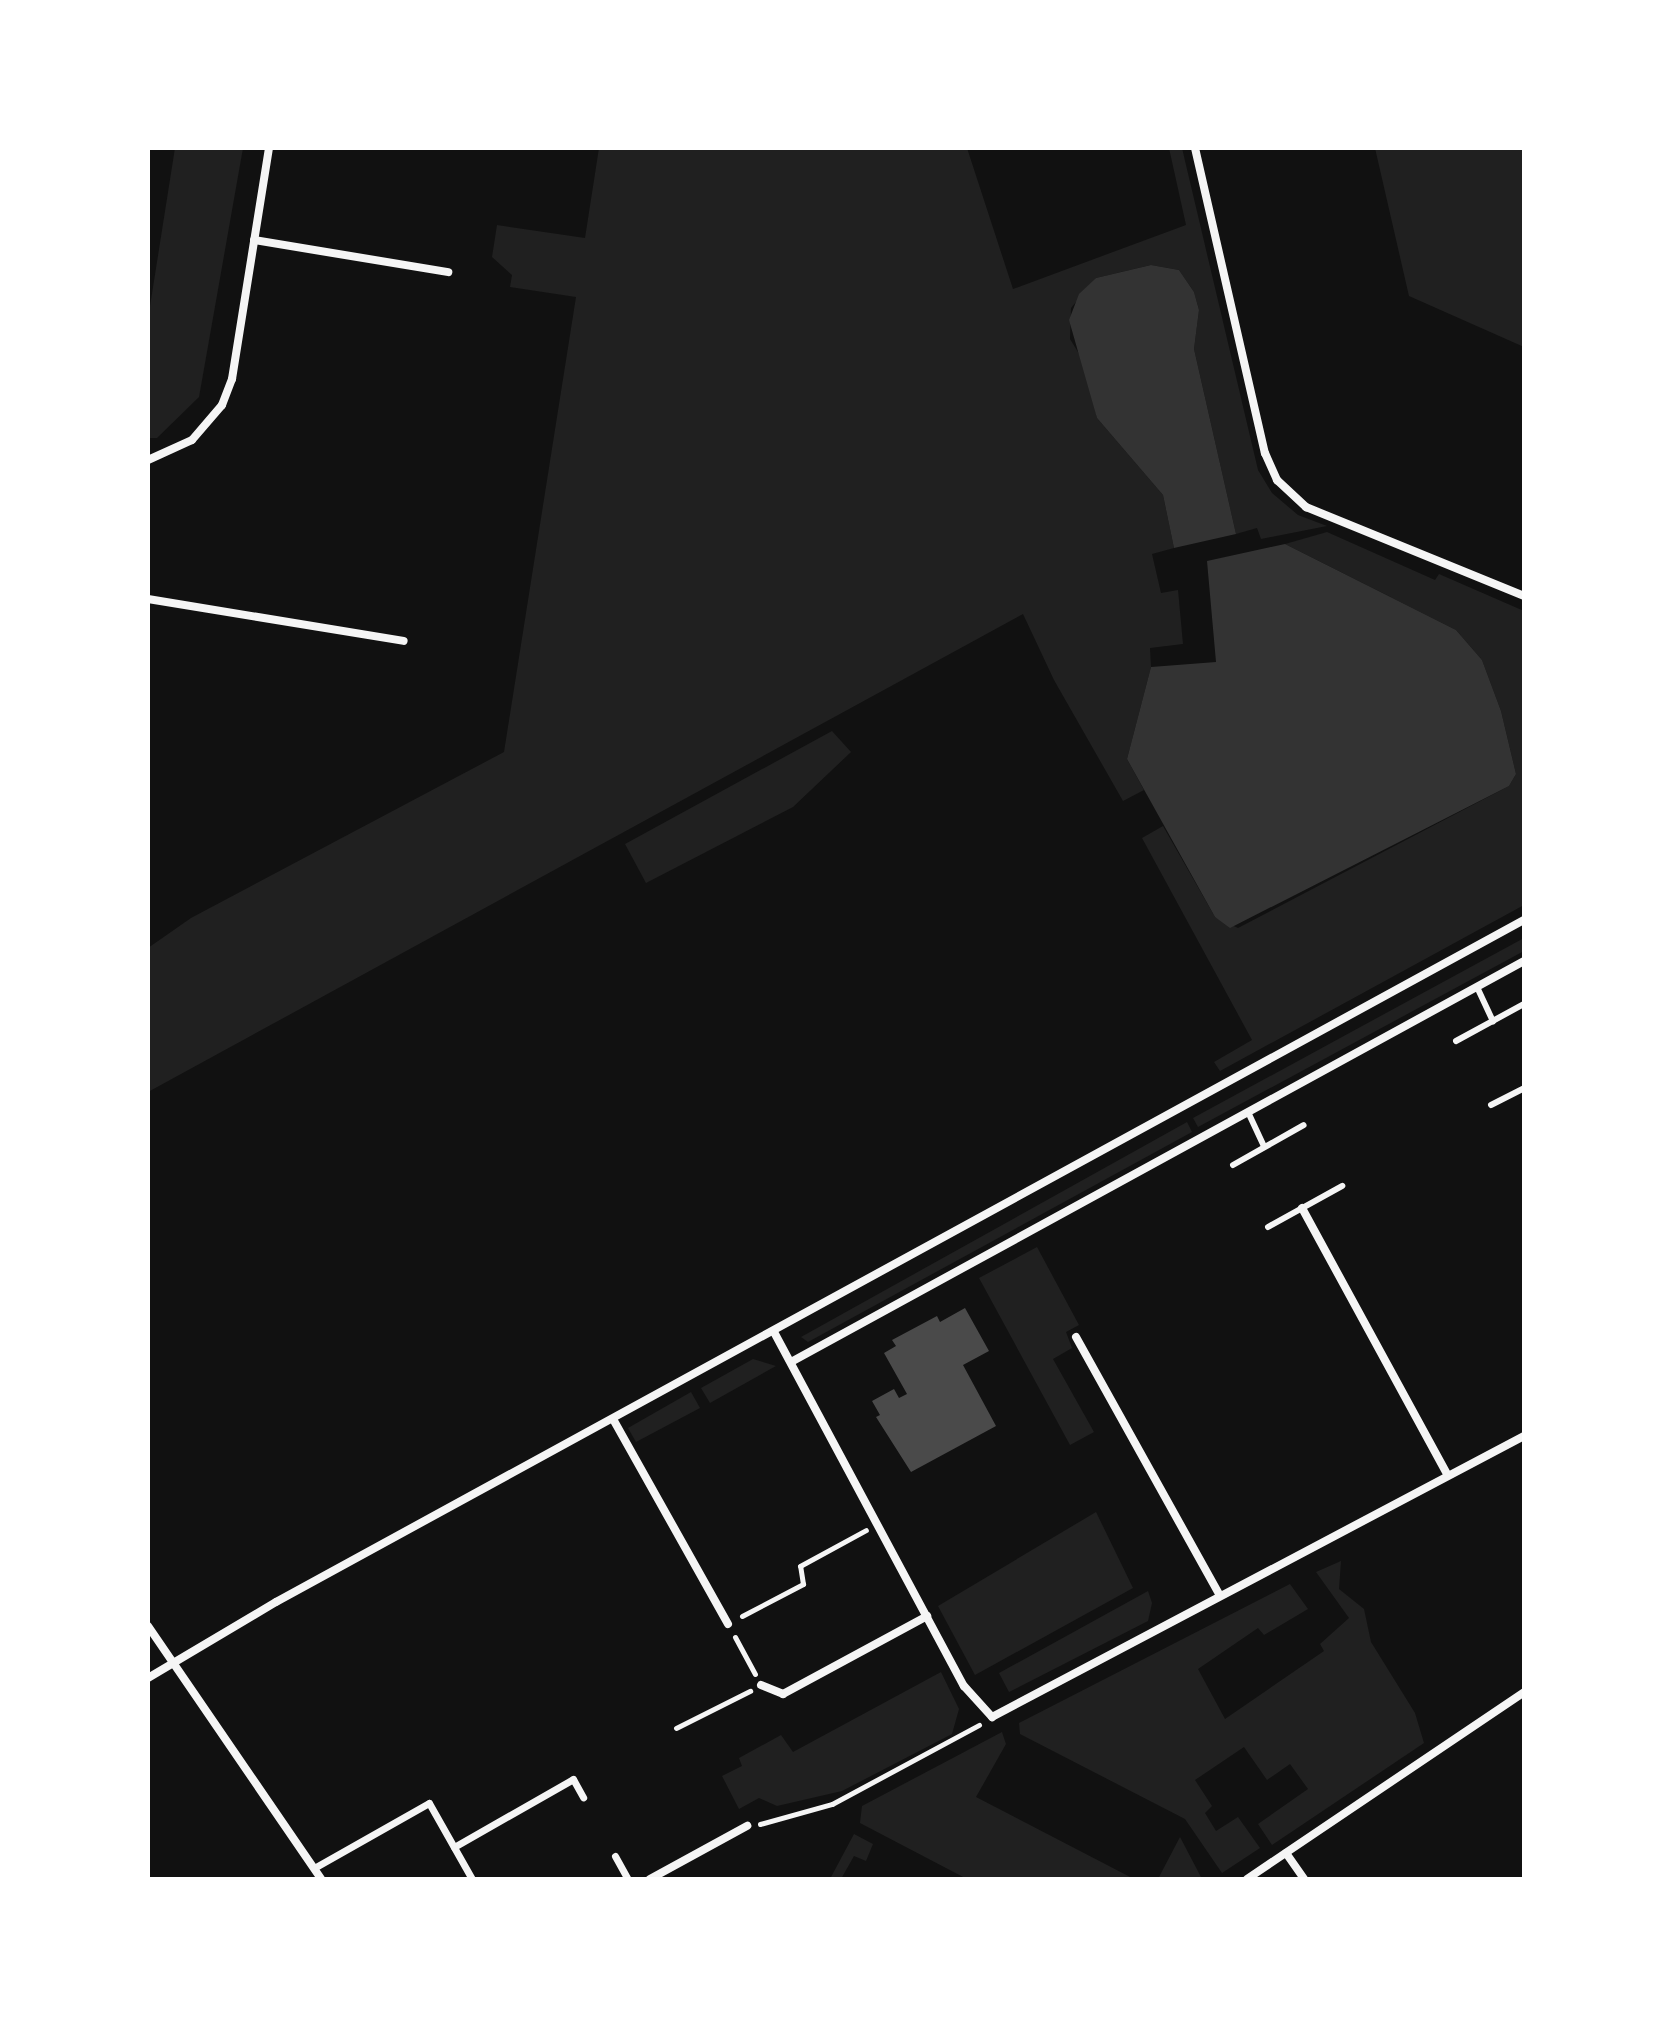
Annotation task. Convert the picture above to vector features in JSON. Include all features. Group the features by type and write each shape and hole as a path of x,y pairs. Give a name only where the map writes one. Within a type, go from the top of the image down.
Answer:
{"street":[{"path":"148,460 192,440 222,405 232,379 269,148"},
{"path":"1195,148 1265,453 1277,480 1306,507 1524,596"},
{"path":"254,240 448,272"},
{"path":"148,599 404,641"},
{"path":"148,1678 171,1662 1524,920"},
{"path":"791,1362 1524,961"},
{"path":"1302,1208 1447,1474"},
{"path":"774,1332 964,1686 992,1717 1219,1594 1524,1436"},
{"path":"1076,1337 1219,1594"},
{"path":"613,1419 728,1624"},
{"path":"761,1685 783,1694 927,1616"},
{"path":"148,1626 321,1879"},
{"path":"1247,1879 1524,1692"},
{"path":"454,1847 573,1779 583,1797"},
{"path":"314,1868 429,1803 472,1879"},
{"path":"650,1879 747,1826"},
{"path":"1286,1853 1304,1879"},
{"path":"615,1856 628,1879"}],"lane":[{"path":"1477,987 1493,1021"},
{"path":"1456,1041 1524,1004"},
{"path":"1491,1105 1524,1088"},
{"path":"1248,1112 1264,1147"},
{"path":"1233,1165 1304,1125"},
{"path":"1268,1227 1342,1186"}],"path":[{"path":"676,1728 761,1685 728,1624 803,1584 800,1566 877,1524"},
{"path":"747,1826 832,1804 992,1717"}],"shaded area":[{"path":"175,148 243,148 199,397 157,438 148,438 148,319"},
{"path":"599,148 967,148 1013,289 1186,225 1169,148 1182,148 1258,470 1272,493 1298,515 1327,526 1261,539 1257,528 1236,534 1194,349 1199,310 1194,292 1179,270 1151,265 1096,278 1071,308 1070,339 1086,365 1097,418 1163,495 1174,548 1152,554 1161,593 1178,590 1183,644 1150,648 1151,667 1127,759 1144,790 1123,801 1054,680 1023,614 148,1092 148,948 191,918 504,752 576,297 510,287 512,275 492,257 497,225 585,238"},
{"path":"1375,148 1524,148 1524,347 1409,296"},
{"path":"1151,265 1179,270 1194,292 1199,310 1194,349 1236,534 1174,548 1163,495 1097,418 1069,320 1079,294 1096,278"},
{"path":"1327,532 1435,580 1439,574 1524,611 1524,905 1220,1071 1214,1062 1252,1040 1142,838 1163,826 1215,917 1238,928 1509,786 1516,774 1501,711 1482,660 1456,630 1285,544"},
{"path":"1285,544 1456,630 1482,660 1501,711 1516,774 1509,786 1230,928 1215,917 1127,759 1151,667 1216,662 1207,561"},
{"path":"832,731 851,752 793,807 646,883 625,844"},
{"path":"1524,938 1524,951 1198,1127 1193,1118"},
{"path":"1187,1122 1192,1132 808,1342 801,1337"},
{"path":"1037,1247 1079,1325 1066,1332 1072,1348 1053,1359 1094,1432 1070,1445 979,1278"},
{"path":"753,1359 776,1366 710,1403 701,1388"},
{"path":"691,1392 700,1408 636,1442 628,1428"},
{"path":"1096,1512 1133,1588 975,1675 938,1606"},
{"path":"1341,1561 1339,1589 1364,1609 1371,1642 1415,1713 1424,1743 1272,1845 1258,1824 1308,1789 1290,1764 1267,1780 1244,1747 1195,1780 1212,1806 1205,1813 1216,1831 1238,1817 1260,1848 1222,1873 1185,1819 1020,1734 1019,1723 1290,1584 1308,1609 1264,1635 1258,1628 1198,1669 1225,1719 1324,1651 1320,1644 1349,1618 1316,1572"},
{"path":"1148,1591 1152,1603 1148,1621 1009,1692 999,1673"},
{"path":"941,1672 959,1709 952,1734 842,1791 777,1806 759,1798 739,1809 722,1776 742,1766 739,1758 781,1735 793,1752"},
{"path":"1002,1732 1006,1744 976,1797 1134,1879 967,1879 860,1823 862,1806"},
{"path":"854,1834 873,1844 866,1861 854,1856 841,1879 830,1879"},
{"path":"1180,1837 1202,1879 1158,1879"}],"building":[{"path":"965,1308 989,1351 963,1365 996,1426 911,1472 876,1417 880,1415 872,1401 894,1389 899,1398 907,1394 884,1353 896,1346 892,1340 937,1316 940,1322"}]}
